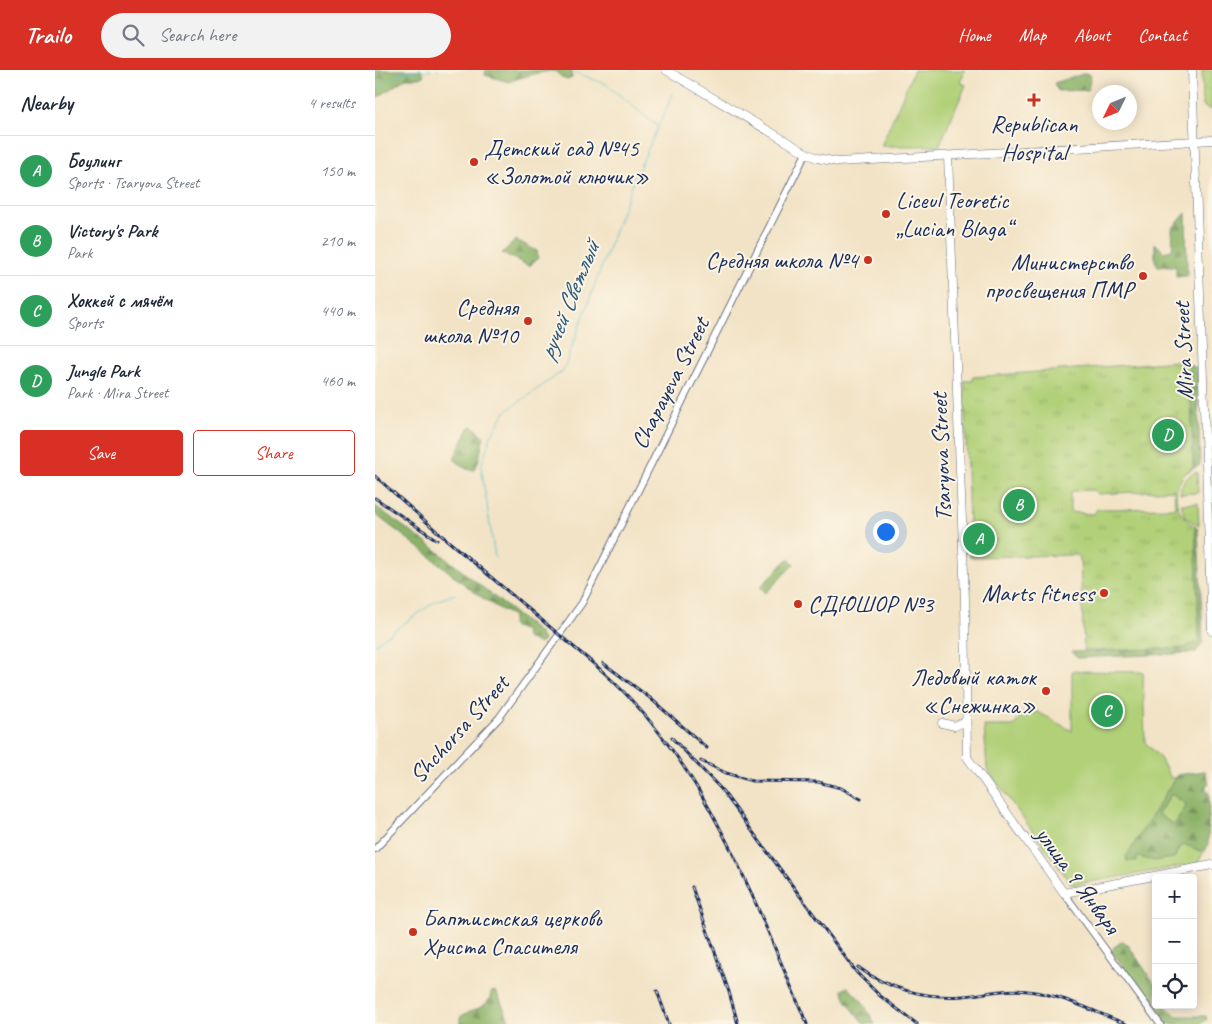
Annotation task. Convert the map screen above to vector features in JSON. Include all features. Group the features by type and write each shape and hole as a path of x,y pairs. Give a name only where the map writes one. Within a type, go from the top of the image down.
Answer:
{"main road":[{"path":"666,70 807,153 817,158 838,162 1212,140"},
{"name":"Mira Street","path":"1192,70 1212,631"},
{"name":"Tsaryova Street","path":"948,156 965,600 967,757"},
{"path":"942,723 955,726 966,721"},
{"name":"улица 9 Января","path":"967,757 1064,894"},
{"path":"1064,894 1212,865"}],"street":[{"name":"Chapayeva Street","path":"565,629 594,583 681,402 807,153"},
{"name":"Shchorsa Street","path":"375,848 503,712 565,629"},
{"name":"улица 9 Января","path":"1064,894 1160,1024"}],"green space":[{"path":"375,70 421,70 424,75 420,78 406,78 377,98 375,96"},
{"path":"486,70 571,70 572,78 567,80 553,71 549,71 509,82 485,75"},
{"path":"914,70 965,70 960,82 966,85 939,146 881,146"},
{"path":"1202,70 1212,70 1212,110 1203,106"},
{"path":"1086,73 1091,75 1088,90 1058,91 1054,83"},
{"path":"1186,213 1187,276 1176,277 1176,266 1158,266 1155,261 1155,243 1164,252 1171,250 1173,245 1172,229"},
{"path":"516,240 537,251 538,259 529,266 502,253"},
{"path":"1178,361 1190,369 1193,467 1185,473 1180,481 1176,497 1181,513 1195,526 1199,641 1188,645 1187,648 1084,651 1080,558 1077,555 970,557 964,381 973,381 973,377","holes":["1093,490 1097,494 1174,490 1175,508 1097,509 1094,514 1070,512 1070,494 1073,491"]},
{"path":"1189,365 1197,368 1200,465 1174,479 1177,377"},
{"path":"473,426 484,437 474,470 466,469 454,459 469,428"},
{"path":"1197,472 1198,493 1180,494 1185,480"},
{"path":"1198,503 1199,526 1185,517 1181,504"},
{"path":"375,506 436,550 538,632 544,641 540,644 526,638 525,631 514,627 512,623 513,616 473,591 375,514"},
{"path":"1195,526 1198,529 1203,642 1195,653 1077,658 1072,652 1187,648 1188,645 1199,641"},
{"path":"788,559 794,564 766,593 760,587"},
{"path":"1072,671 1143,672 1145,742 1160,758 1171,778 1206,776 1206,849 1196,864 1072,885 987,769 984,726 1014,726 1023,713 1038,712 1072,731"},
{"path":"1205,771 1209,783 1205,786 1204,790 1209,793 1208,846 1201,851 1183,844 1174,858 1154,861 1138,857 1136,861 1127,861 1126,857 1177,775","holes":["1171,794 1187,805 1174,825 1158,814"]},
{"path":"1123,941 1128,945 1152,980 1152,1006 1112,952 1114,947"},
{"path":"848,987 862,1001 875,1024 864,1024 847,1002 842,990"},
{"path":"496,991 511,1024 460,1024 460,1017 480,1008 490,998 491,992"},
{"path":"1154,1009 1169,1009 1177,1016 1206,1016 1207,1019 1201,1024 1165,1024"}],"waterway":[{"path":"375,88 405,72 431,70"},
{"path":"568,70 606,84 657,126"},
{"name":"ручей Светлый","path":"495,558 481,466 491,436 505,412 563,371 633,182 673,94"},
{"name":"ручей Светлый","path":"375,644 436,601 455,594"}],"railway":[{"path":"375,476 441,535 601,670 639,708 671,748 699,791 746,881 807,1024"},
{"path":"375,498 437,540"},
{"path":"603,663 650,698 707,748"},
{"path":"672,738 721,789 857,973 879,995 917,1024"},
{"path":"701,761 726,773 752,781 818,782 841,788 861,799"},
{"path":"692,887 729,992 738,1024"},
{"path":"858,967 869,975 894,987 922,994 950,997 1004,991 1028,991 1066,1000 1126,1024"},
{"path":"657,991 669,1024"}],"place":[{"name":"Republican Hospital","path":"1034,100"},
{"name":"Детский сад №45 «Золотой ключик»","path":"474,162"},
{"name":"Liceul Teoretic „Lucian Blaga“","path":"886,214"},
{"name":"Средняя школа №4","path":"868,260"},
{"name":"Министерство просвещения ПМР","path":"1143,276"},
{"name":"Средняя школа №10","path":"528,321"},
{"name":"Jungle Park","path":"1168,435"},
{"name":"Victory's Park","path":"1019,505"},
{"name":"Боулинг","path":"979,539"},
{"name":"Marts fitness","path":"1104,593"},
{"name":"СДЮШОР №3","path":"798,604"},
{"name":"Ледовый каток «Снежинка»","path":"1046,691"},
{"name":"Хоккей с мячём","path":"1107,711"},
{"name":"Баптистская церковь Христа Спасителя","path":"413,932"}]}
